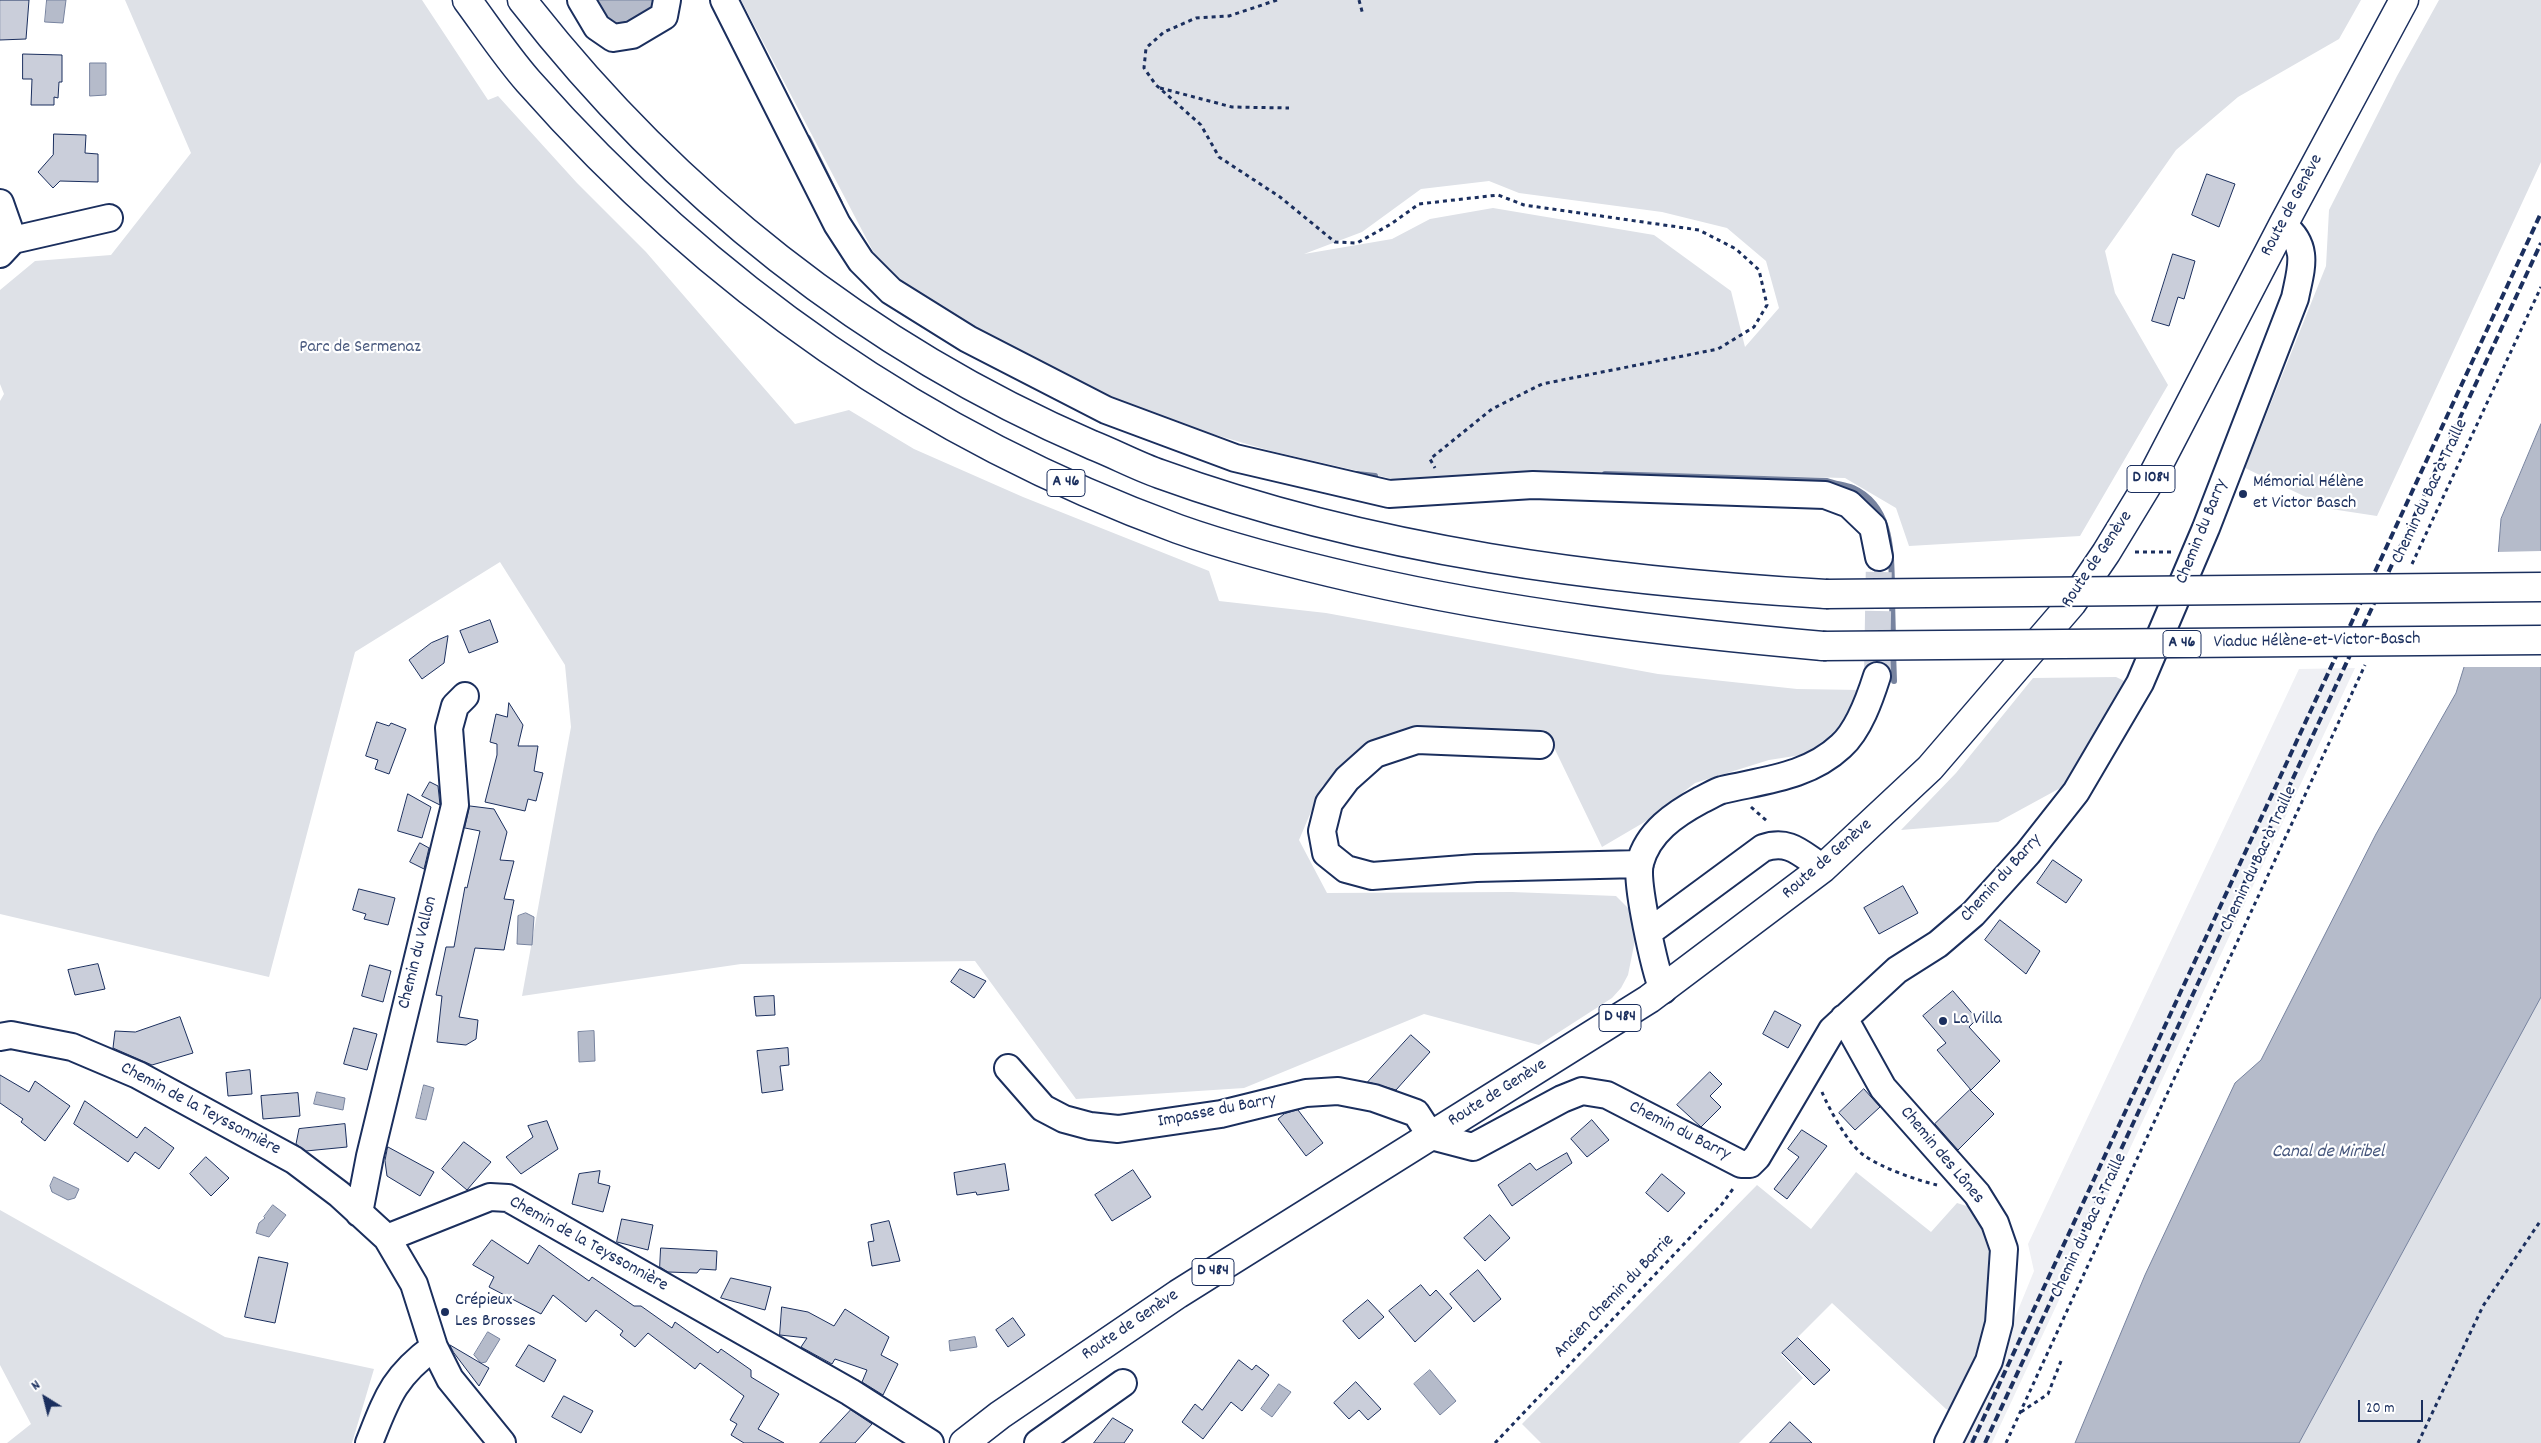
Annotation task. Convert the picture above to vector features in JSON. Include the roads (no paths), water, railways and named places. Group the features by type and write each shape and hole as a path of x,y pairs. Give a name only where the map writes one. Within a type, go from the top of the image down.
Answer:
{"main road":[{"name":"Viaduc Hélène-et-Victor-Basch","path":"467,0 526,78 626,183 708,259 813,340 872,380 930,415 1055,478 1179,530 1288,563 1424,594 1567,618 1823,646 2541,640"},
{"name":"A 46","path":"522,0 588,80 678,173 776,258 828,297 902,346 1040,422 1160,474 1270,508 1400,541 1547,567 1719,588 1826,594 2541,587"},
{"name":"Route de Genève","path":"964,1443 1000,1415 1178,1294 1663,990 1823,868 1930,768 2072,603 2106,553 2151,479 2404,0"}],"street":[{"path":"580,0 597,27 613,38 632,35 664,16 667,0"},
{"path":"724,0 837,224 861,261 891,291 968,340 1106,410 1235,458 1389,494 1533,485 1825,495 1849,504 1872,528 1879,557"},
{"path":"0,203 6,247 109,218"},
{"name":"Chemin du Barry","path":"1431,1136 1473,1146 1562,1099 1582,1091 1607,1095 1741,1164 1750,1164 1757,1157 1832,1030 1897,970 1938,944 1973,914 2028,853 2076,792 2119,722 2140,684 2196,553 2295,298 2302,266 2301,248 2294,234 2283,226"},
{"path":"1663,990 1657,974 1641,887 1640,864 1651,838 1676,813 1719,790 1769,782 1816,765 1842,745 1867,707 1878,676"},
{"name":"Chemin du Vallon","path":"359,1213 370,1156 455,805 449,728 455,706 465,696"},
{"path":"1540,745 1417,740 1376,754 1347,778 1329,803 1322,831 1326,853 1346,869 1372,876 1476,868 1640,864"},
{"path":"1649,932 1763,848 1775,844 1786,844 1823,868"},
{"name":"Chemin des Lônes","path":"1844,1018 1883,1088 1977,1194 1994,1223 2004,1249 1999,1323 1989,1361 1948,1443"},
{"name":"Chemin de la Teyssonnière","path":"0,1037 11,1035 72,1047 138,1075 294,1160 387,1238 490,1197 508,1198 850,1392 930,1443"},
{"name":"Impasse du Barry","path":"1008,1068 1043,1108 1064,1119 1090,1126 1118,1129 1221,1114 1306,1093 1338,1091 1374,1098 1416,1113 1431,1136"},
{"path":"387,1238 414,1284 434,1348 450,1379 502,1443"},
{"path":"369,1443 390,1391 405,1372 434,1348"},
{"path":"1038,1443 1123,1383"}],"water":[{"path":"47,0 66,0 63,23 45,22"},
{"path":"589,0 659,0 654,12 627,27 613,28"},
{"path":"90,63 106,63 106,95 90,96"},
{"name":"Canal de Miribel","path":"2541,424 2541,997 2299,1443 2075,1443 2145,1275 2235,1083 2261,1060 2376,834 2456,693 2498,557 2501,519"},
{"path":"526,913 534,917 532,945 517,944 518,916"},
{"path":"594,1031 595,1061 579,1062 578,1032"},
{"path":"424,1085 434,1088 426,1120 416,1118"},
{"path":"317,1092 345,1098 343,1110 314,1104"},
{"path":"54,1177 79,1189 75,1198 68,1200 52,1192 50,1186"},
{"path":"273,1205 286,1215 269,1237 256,1233 259,1223 265,1218"},
{"path":"488,1332 500,1339 486,1362 481,1363 474,1355"},
{"path":"975,1337 977,1347 950,1351 949,1341"},
{"path":"1430,1370 1456,1401 1440,1415 1414,1384"},
{"path":"1279,1384 1291,1392 1272,1417 1261,1409"}],"waterway":[{"path":"808,138 840,203"},
{"path":"1357,474 1375,476"},
{"path":"1605,474 1827,481 1853,488 1866,496 1882,517 1890,544 1892,586"},
{"path":"1892,599 1893,639"},
{"path":"1893,651 1894,681"}],"tunnel":[{"path":"1877,676 1879,557"}],"railway":[{"path":"1972,1443 2541,213"},
{"path":"1985,1443 2541,243"}],"place":[{"name":"Mémorial Hélène et Victor Basch","path":"2243,494"},
{"name":"La Villa","path":"1943,1021"},
{"name":"Crépieux Les Brosses","path":"445,1312"}],"park label":[{"name":"Parc de Sermenaz","path":"360,349"}]}
